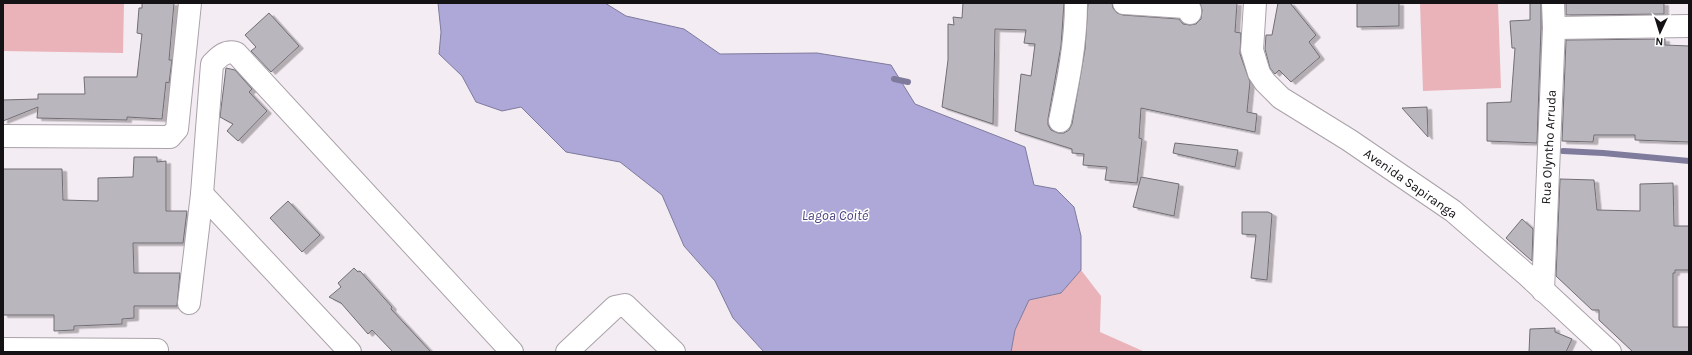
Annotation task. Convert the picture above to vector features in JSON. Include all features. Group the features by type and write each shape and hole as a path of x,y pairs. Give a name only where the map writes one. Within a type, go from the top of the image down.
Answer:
{"street":[{"path":"3,136 167,138 175,134 177,129 190,3"},
{"path":"1060,121 1072,63 1076,22 1076,3"},
{"name":"Avenida Sapiranga","path":"1255,3 1252,50 1259,73 1281,98 1350,140 1453,211 1610,352"},
{"name":"Rua Olyntho Arruda","path":"1543,291 1554,28 1553,3"},
{"path":"1124,4 1185,7 1190,10 1190,14"},
{"path":"1554,28 1689,26"},
{"path":"189,303 202,194 212,64 221,55 230,51 236,53 512,352"},
{"path":"202,194 350,352"},
{"path":"567,352 615,307 625,304 674,352"},
{"path":"3,349 157,350"}],"shaded area":[{"path":"3,3 124,3 123,53 3,51"},
{"path":"1420,3 1498,3 1501,88 1423,91"},
{"path":"1081,270 1101,296 1100,332 1145,352 1011,352 1015,330 1029,300 1061,293"}],"water":[{"name":"Lagoa Coité","path":"438,3 605,3 626,16 684,29 720,54 817,53 891,65 915,104 1025,147 1034,185 1056,189 1074,207 1081,236 1081,270 1061,293 1029,300 1015,330 1011,352 764,352 733,318 715,281 684,246 662,195 620,162 566,152 521,107 502,111 476,102 462,76 439,54 441,32"}],"building":[{"path":"142,3 174,3 169,60 172,60 169,83 166,82 162,119 127,117 127,120 37,118 38,107 3,121 3,100 38,99 38,94 85,94 84,77 137,77 142,34 137,33 139,8 142,8"},
{"path":"963,3 1064,3 1061,46 1048,125 1051,130 1058,133 1064,133 1069,130 1072,124 1085,49 1088,3 1112,3 1113,8 1117,13 1123,15 1179,19 1183,24 1190,25 1196,24 1201,19 1202,10 1200,3 1237,3 1235,32 1241,33 1240,54 1250,82 1247,112 1257,114 1255,132 1141,108 1139,138 1142,139 1137,183 1105,180 1107,167 1083,165 1084,154 1072,153 1072,149 1015,131 1021,74 1031,76 1035,44 1024,43 1026,30 995,29 993,124 942,107 948,60 948,24 954,25 953,17 962,18"},
{"path":"1278,3 1290,3 1316,35 1309,42 1320,57 1291,82 1279,70 1275,74 1270,68 1265,49 1266,35 1272,35"},
{"path":"1357,3 1399,3 1399,26 1357,27"},
{"path":"1530,3 1541,3 1537,143 1487,141 1487,103 1511,102 1515,48 1512,48 1510,21 1530,20"},
{"path":"1566,3 1664,3 1664,14 1566,15"},
{"path":"269,13 299,46 271,72 251,51 256,47 245,35"},
{"path":"1665,39 1665,45 1689,46 1689,142 1635,140 1635,135 1594,135 1593,142 1562,141 1566,40"},
{"path":"226,68 235,70 252,89 249,92 267,111 238,141 227,131 233,124 220,117"},
{"path":"1427,107 1428,137 1402,108"},
{"path":"1175,143 1238,150 1235,167 1173,153"},
{"path":"134,157 157,157 157,162 166,161 166,211 187,211 183,243 133,243 134,273 180,273 177,306 134,306 134,318 122,319 122,324 74,326 74,330 54,331 54,315 3,315 3,169 62,169 63,200 98,201 98,178 133,177"},
{"path":"1141,177 1179,184 1174,216 1133,207"},
{"path":"1560,179 1594,180 1597,210 1640,211 1640,184 1673,183 1674,226 1689,226 1689,270 1675,270 1675,273 1673,273 1673,327 1689,327 1689,352 1633,352 1599,320 1599,310 1592,310 1556,276"},
{"path":"288,201 320,235 302,252 270,218"},
{"path":"1242,212 1268,212 1272,214 1267,280 1251,278 1256,235 1242,234"},
{"path":"1522,219 1533,229 1532,261 1506,238"},
{"path":"354,268 358,272 360,271 392,307 391,309 431,352 393,352 372,330 368,334 341,303 329,297 341,287 338,283"},
{"path":"1555,328 1555,332 1572,339 1566,352 1529,352 1530,329"}],"waterway":[{"path":"894,79 908,82"},
{"path":"1563,151 1689,161"}]}
